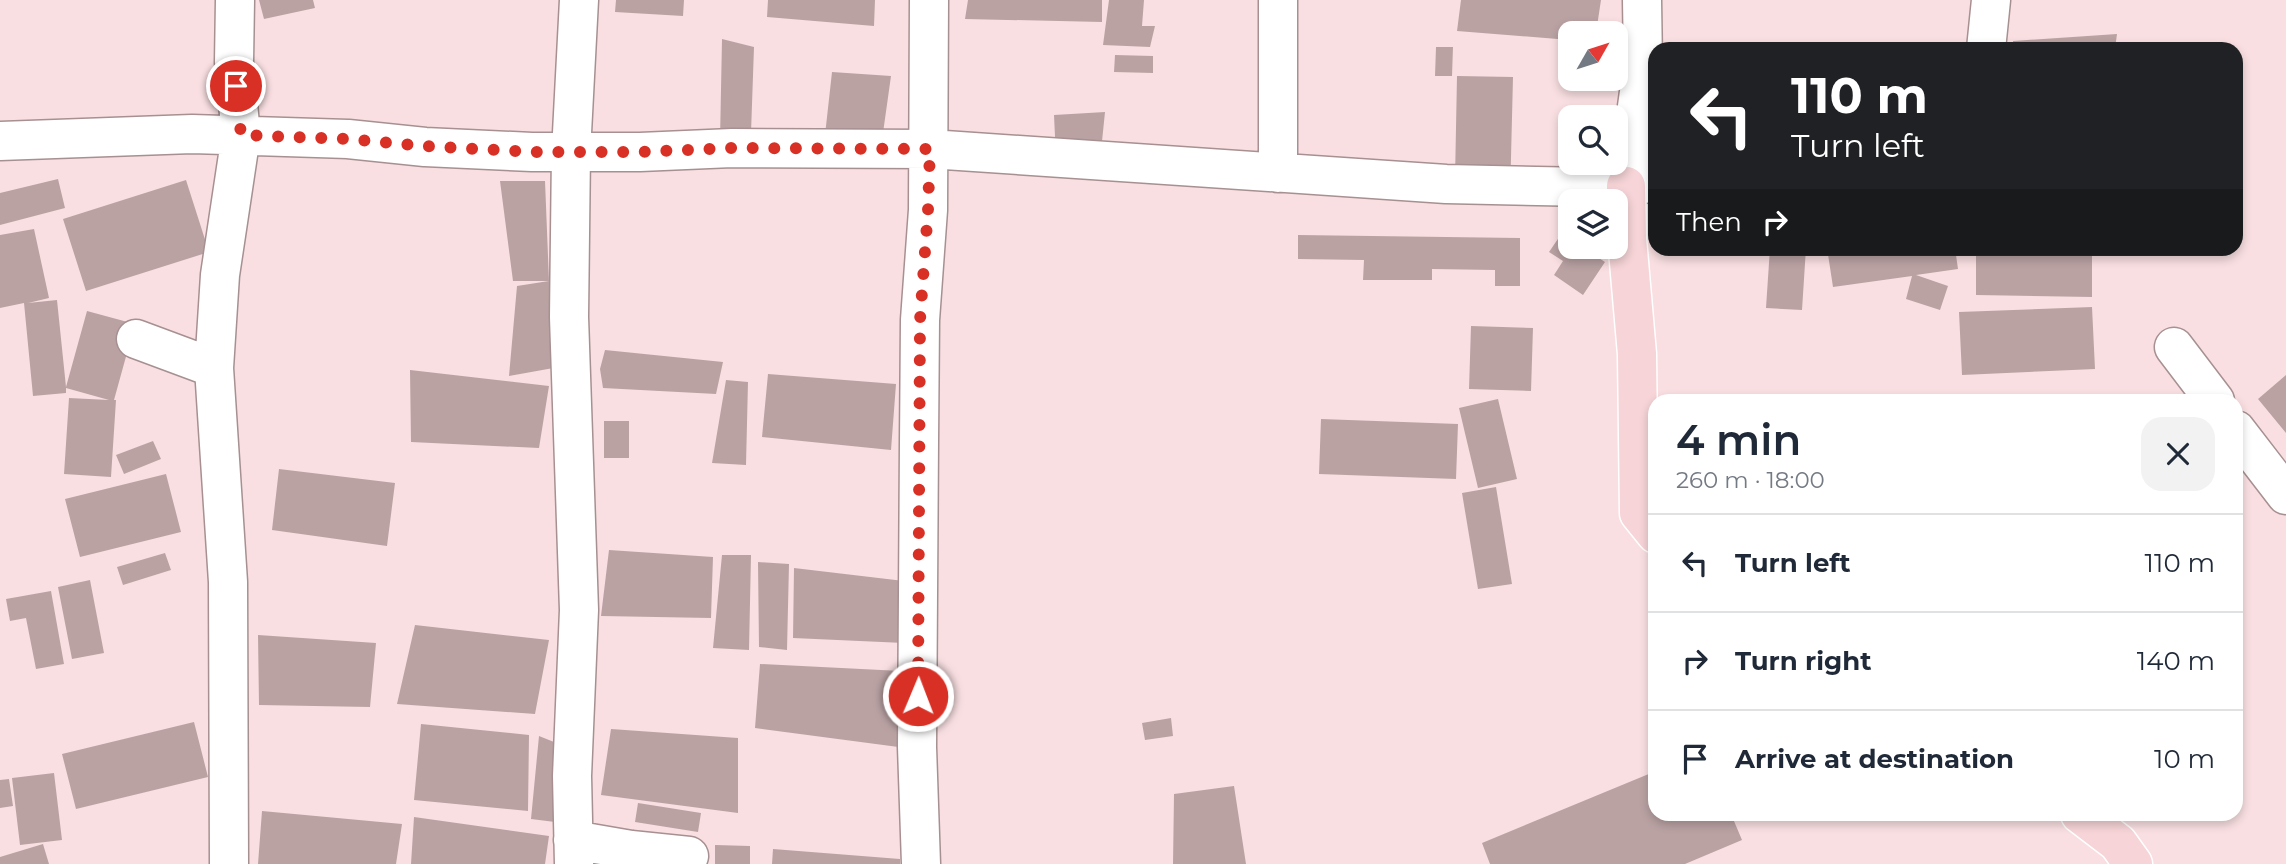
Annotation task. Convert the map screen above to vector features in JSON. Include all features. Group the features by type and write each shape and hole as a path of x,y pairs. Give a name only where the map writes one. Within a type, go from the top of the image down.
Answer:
{"main road":[{"path":"1641,184 1627,239 1637,354 1639,513 1648,524"},
{"path":"2089,821 2118,843 2133,864"}],"street":[{"path":"229,864 228,582 214,368 220,275 241,135 234,62 235,0"},
{"path":"579,0 571,152 569,329 579,610 572,776 574,852 631,850 689,856"},
{"path":"921,864 917,747 920,320 930,149 929,0"},
{"path":"1278,0 1278,173"},
{"path":"0,141 192,134 348,139 500,151 930,149 1446,184 1641,184 1642,0"},
{"path":"1987,42 1991,0"},
{"path":"135,339 214,368"},
{"path":"2174,347 2210,394"},
{"path":"2243,439 2286,495"}],"building":[{"path":"259,0 313,0 315,8 264,19"},
{"path":"616,0 684,0 683,16 615,12"},
{"path":"768,0 875,0 874,26 767,17"},
{"path":"968,0 1102,0 1102,22 965,19"},
{"path":"1109,0 1144,0 1142,26 1155,26 1150,47 1103,45"},
{"path":"1461,0 1601,0 1598,21 1558,21 1558,39 1457,31"},
{"path":"2117,34 2116,42 2013,41"},
{"path":"722,39 754,47 751,133 720,140"},
{"path":"1436,47 1453,47 1452,76 1435,76"},
{"path":"1115,55 1153,56 1153,73 1114,72"},
{"path":"832,72 891,76 882,140 825,135"},
{"path":"1457,76 1513,77 1510,198 1455,179"},
{"path":"1105,112 1100,161 1056,158 1054,115"},
{"path":"58,179 65,208 0,225 0,193"},
{"path":"186,180 209,252 86,291 63,219"},
{"path":"500,181 545,181 549,281 513,281"},
{"path":"34,229 49,298 28,303 57,300 66,387 87,311 135,324 114,400 111,477 64,474 69,398 109,400 66,388 66,393 33,396 24,303 0,308 0,235"},
{"path":"1298,235 1520,238 1520,286 1495,286 1495,270 1432,269 1432,280 1363,280 1364,260 1298,259"},
{"path":"1558,239 1558,258 1549,252"},
{"path":"1769,256 1805,256 1802,310 1766,308"},
{"path":"1828,256 1956,256 1958,269 1916,275 1948,286 1940,310 1906,299 1912,276 1833,287"},
{"path":"1976,256 2092,256 2092,297 1976,295"},
{"path":"1560,259 1600,259 1605,262 1583,295 1554,275 1563,261"},
{"path":"549,281 559,367 509,376 517,286"},
{"path":"2092,307 2095,369 1962,375 1959,312"},
{"path":"1471,326 1533,328 1531,391 1469,389"},
{"path":"605,350 723,362 716,394 603,388 600,369"},
{"path":"410,370 549,386 539,448 411,442"},
{"path":"768,374 896,384 891,450 762,437"},
{"path":"2286,375 2286,433 2258,399"},
{"path":"726,380 748,382 746,465 712,463"},
{"path":"1498,399 1517,479 1478,488 1459,408"},
{"path":"1321,419 1458,424 1456,479 1319,474"},
{"path":"604,421 629,421 629,458 604,458"},
{"path":"153,441 161,459 124,474 116,455"},
{"path":"279,469 395,483 387,546 272,530"},
{"path":"166,474 181,532 80,557 65,499"},
{"path":"1496,487 1512,584 1478,589 1462,493"},
{"path":"609,550 713,557 711,618 601,616"},
{"path":"165,553 171,570 123,585 117,567"},
{"path":"722,555 751,555 749,650 713,648"},
{"path":"758,562 789,564 787,650 759,647"},
{"path":"794,568 904,581 904,643 793,638"},
{"path":"90,580 104,653 72,659 58,587"},
{"path":"51,591 64,664 36,669 26,618 10,621 6,599"},
{"path":"415,625 549,640 535,714 397,704"},
{"path":"258,635 376,643 370,707 259,705"},
{"path":"760,664 901,671 906,748 755,728"},
{"path":"1171,718 1173,736 1145,740 1142,723"},
{"path":"194,722 208,777 76,809 62,754"},
{"path":"421,724 529,735 528,811 414,800"},
{"path":"611,729 738,738 738,813 601,795"},
{"path":"539,736 559,744 555,822 531,819"},
{"path":"54,773 62,840 20,845 12,778"},
{"path":"1648,774 1648,821 1734,821 1742,840 1685,864 1490,864 1482,843"},
{"path":"9,779 13,806 0,808 0,780"},
{"path":"1234,786 1246,864 1173,864 1174,794"},
{"path":"638,803 701,813 698,832 635,822"},
{"path":"262,811 402,824 396,864 258,864"},
{"path":"414,817 549,836 545,864 411,864"},
{"path":"43,844 49,864 0,864 0,857"},
{"path":"715,845 750,846 750,864 715,864"},
{"path":"773,849 900,859 900,864 772,864"}],"route":[{"path":"236,86 241,135 348,139 532,152 640,152 732,148 930,149 920,320 918,696"}]}
